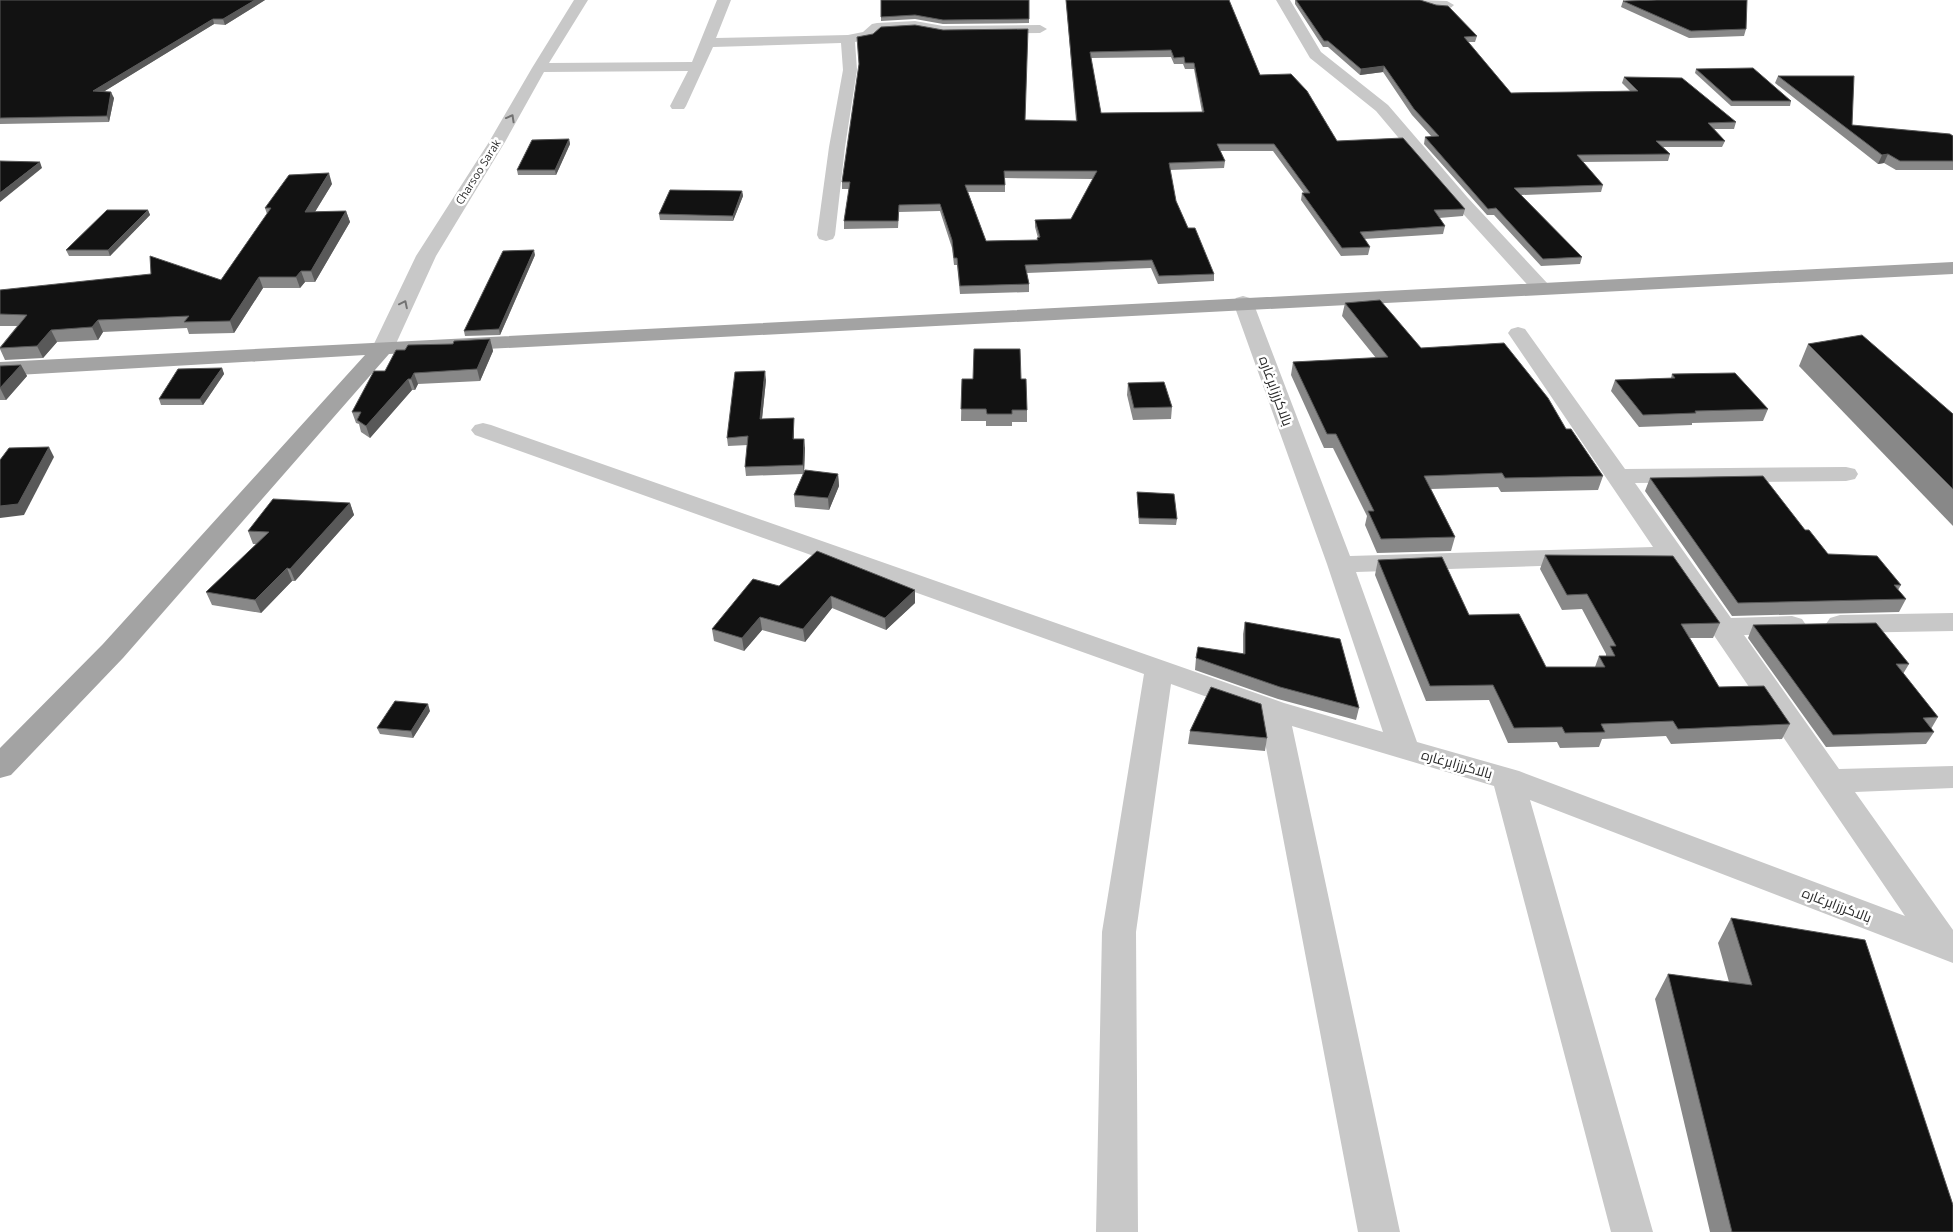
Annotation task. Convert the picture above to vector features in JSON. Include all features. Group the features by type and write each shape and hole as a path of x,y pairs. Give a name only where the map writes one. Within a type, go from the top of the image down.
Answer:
{"main road":[{"path":"0,369 1243,302 1953,268"},
{"path":"0,767 113,651 382,348"}],"street":[{"name":"Charsoo Sarak","path":"382,348 426,256 497,142 539,68 581,0"},
{"path":"678,106 698,66 724,0"},
{"path":"1283,0 1316,54 1382,108 1462,202 1541,288"},
{"path":"1421,0 1436,5 1447,5"},
{"path":"707,43 848,39 868,35 877,27 915,25 944,30 1040,29"},
{"path":"826,235 836,147 850,70 848,39"},
{"path":"539,68 698,66"},
{"name":"بالاکرززابرغاره","path":"1243,302 1340,564 1404,749 1508,779 1949,948"},
{"path":"1518,333 1671,554 1949,948"},
{"path":"483,430 1274,710 1404,749"},
{"path":"1617,476 1846,474"},
{"path":"1340,564 1671,554"},
{"path":"1722,626 1953,622"},
{"path":"1117,1232 1119,932 1159,670"},
{"path":"1274,710 1379,1232"},
{"path":"1831,782 1953,777"},
{"path":"1508,779 1632,1232"}],"building":[{"path":"0,0 255,0 223,19 213,19 93,91 111,92 107,116 0,118"},
{"path":"881,0 1029,0 1029,19 943,20 915,15 881,17"},
{"path":"1066,0 1229,0 1260,75 1291,74 1307,91 1337,141 1403,138 1465,209 1434,210 1445,226 1360,232 1370,247 1342,248 1302,193 1310,193 1274,144 1217,144 1225,161 1169,163 1176,201 1188,228 1195,228 1214,274 1159,276 1152,260 1025,265 1029,284 960,286 957,258 954,258 952,240 940,204 899,205 898,221 844,221 850,182 842,182 859,64 857,37 873,34 881,27 915,25 943,30 1028,29 1025,120 1077,121","holes":["1171,50 1174,58 1184,57 1185,63 1194,63 1204,112 1101,113 1090,52","1004,171 1097,171 1071,219 1035,220 1040,237 1037,238 1038,240 986,241 965,185 1005,185"]},
{"path":"1296,0 1420,0 1436,5 1448,6 1477,36 1464,37 1511,93 1638,91 1624,77 1682,78 1736,122 1708,123 1725,141 1656,141 1670,154 1577,155 1603,185 1514,188 1582,257 1543,259 1496,208 1488,209 1425,137 1439,136 1414,109 1384,66 1361,69 1328,41 1324,41"},
{"path":"1747,0 1746,29 1691,31 1623,1"},
{"path":"1753,68 1791,101 1732,101 1696,69"},
{"path":"1778,76 1854,76 1852,125 1950,134 1953,136 1953,161 1900,161 1888,154 1882,155"},
{"path":"569,139 555,170 517,170 532,140"},
{"path":"0,161 40,162 0,193"},
{"path":"329,173 305,212 346,211 311,271 301,271 296,277 259,277 230,321 184,322 189,316 98,320 92,327 51,330 37,346 0,348 27,315 0,314 0,290 151,274 150,256 221,280 271,208 265,208 289,175"},
{"path":"670,190 742,191 733,216 659,214"},
{"path":"107,210 148,210 108,250 66,250"},
{"path":"534,250 499,329 464,331 503,251"},
{"path":"1380,300 1421,348 1504,343 1548,398 1566,429 1571,429 1603,476 1505,478 1502,473 1424,476 1455,537 1381,539 1368,511 1374,511 1336,434 1327,434 1293,362 1388,357 1345,303"},
{"path":"1862,335 1953,414 1953,489 1808,344"},
{"path":"490,339 477,369 414,373 411,379 408,379 366,426 357,420 361,412 352,412 374,371 385,371 396,350 405,350 408,345 453,344 454,341"},
{"path":"974,349 1020,349 1021,379 1026,379 1027,410 1012,410 1012,414 987,414 986,409 961,409 962,379 973,379"},
{"path":"21,365 0,388 0,366"},
{"path":"222,368 200,399 159,399 178,369"},
{"path":"765,371 760,419 794,418 793,439 804,439 803,465 745,467 748,436 727,438 735,372"},
{"path":"1735,373 1768,409 1695,411 1696,413 1643,415 1615,380 1675,378 1672,374"},
{"path":"1164,382 1172,407 1134,408 1128,383"},
{"path":"49,447 18,504 0,506 0,460 9,448"},
{"path":"805,470 838,474 828,498 794,495"},
{"path":"1763,476 1805,530 1809,530 1828,554 1877,556 1901,585 1894,585 1906,599 1738,603 1650,478"},
{"path":"1137,492 1174,494 1177,519 1139,518"},
{"path":"273,499 350,503 290,569 287,568 255,600 206,592 269,532 248,531"},
{"path":"817,551 915,590 885,618 831,596 803,629 760,617 742,638 712,629 753,579 779,586"},
{"path":"1545,555 1673,556 1720,623 1681,624 1719,687 1764,686 1790,724 1678,729 1673,721 1601,724 1605,732 1565,733 1562,727 1514,728 1493,685 1430,686 1378,560 1442,557 1469,615 1519,614 1546,667 1605,667 1599,656 1615,656 1610,646 1616,646 1587,594 1567,595"},
{"path":"1245,622 1340,639 1359,708 1280,687 1196,658 1198,647 1245,654"},
{"path":"1876,623 1909,664 1896,664 1938,717 1923,718 1934,732 1833,735 1753,625"},
{"path":"1211,687 1261,704 1267,738 1190,731"},
{"path":"395,701 428,704 411,731 377,728"},
{"path":"1731,918 1865,940 1953,1205 1953,1232 1732,1232 1668,974 1752,985"}]}
